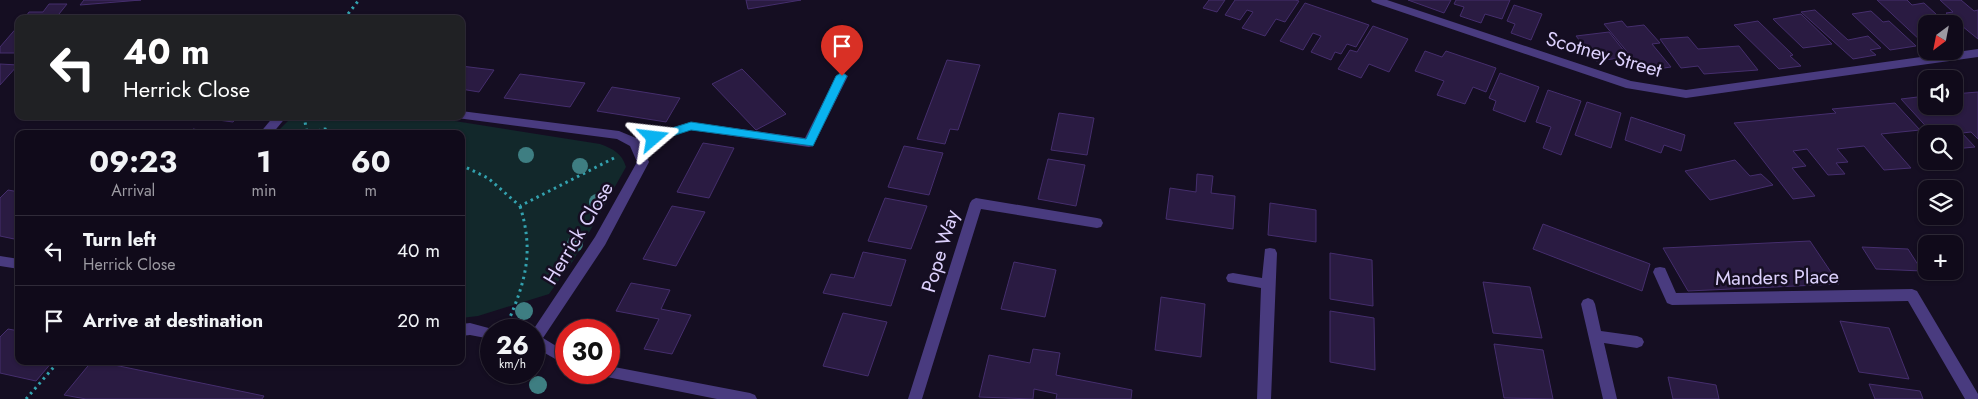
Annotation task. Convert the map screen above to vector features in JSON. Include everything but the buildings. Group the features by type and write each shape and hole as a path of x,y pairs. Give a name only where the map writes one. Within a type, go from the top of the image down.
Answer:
{"street":[{"name":"Scotney Street","path":"1376,0 1630,85 1686,94 1978,53"},
{"path":"465,116 619,135 636,145 691,126 809,143 842,76"},
{"path":"269,130 277,120"},
{"name":"Herrick Close","path":"545,324 600,241 642,162 636,145"},
{"name":"Pope Way","path":"915,399 976,203 1097,223"},
{"path":"1264,399 1270,253"},
{"path":"0,261 15,263"},
{"name":"Manders Place","path":"1660,272 1672,299 1912,295 1973,399"},
{"path":"1233,278 1268,284"},
{"path":"1588,304 1610,399"},
{"path":"465,330 480,331"},
{"path":"1595,336 1637,342"},
{"path":"620,374 750,399"}],"path":[{"path":"347,15 358,0"},
{"path":"520,206 636,145"},
{"path":"465,167 488,178 520,206 530,242 530,260 523,285 509,319"},
{"path":"26,399 56,365"}],"green space":[{"path":"289,120 448,120 600,144 616,152 622,158 626,167 573,261 549,294 478,316 465,318 465,130 279,130"}],"route":[{"path":"654,138 691,126 809,143 842,76"}]}
